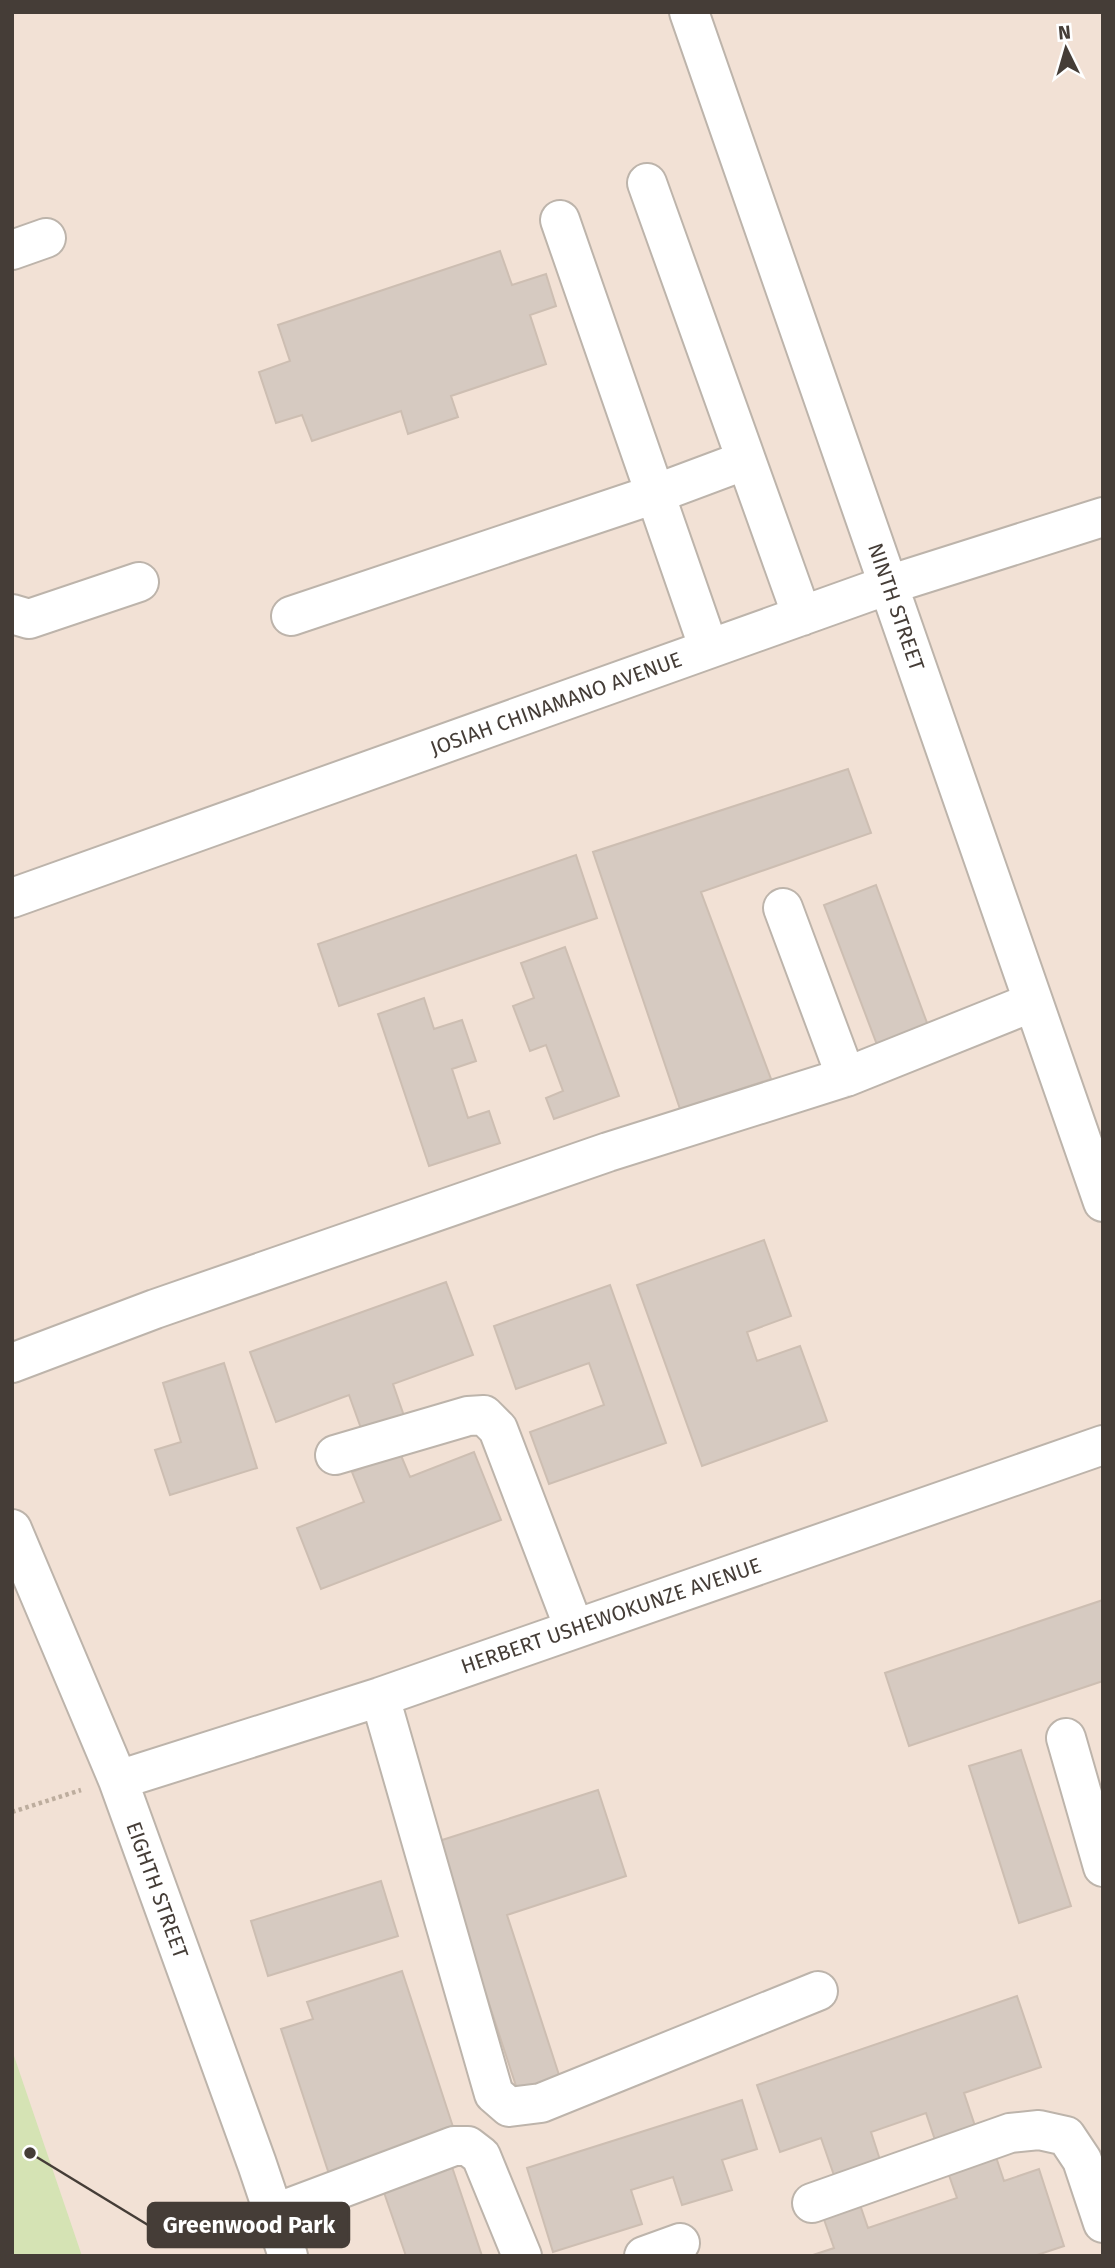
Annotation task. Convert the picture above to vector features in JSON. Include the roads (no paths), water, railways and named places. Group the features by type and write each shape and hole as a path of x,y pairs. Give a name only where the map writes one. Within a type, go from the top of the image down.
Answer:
{"street":[{"name":"NINTH STREET","path":"690,12 1103,1202"},
{"path":"648,183 802,616"},
{"path":"560,220 709,649"},
{"path":"291,616 655,494 746,460"},
{"name":"JOSIAH CHINAMANO AVENUE","path":"12,898 888,585 1103,517"},
{"path":"12,614 29,619 139,582"},
{"path":"783,908 846,1077"},
{"path":"12,1363 155,1309 608,1152 846,1077 1033,1002"},
{"path":"335,1455 468,1416 484,1415 498,1429 574,1629"},
{"name":"HERBERT USHEWOKUNZE AVENUE","path":"118,1780 380,1697 1103,1445"},
{"name":"EIGHTH STREET","path":"12,1529 118,1780 288,2256"},
{"path":"380,1697 494,2094 509,2107 541,2104 818,1992"},
{"path":"1066,1738 1103,1867"},
{"path":"811,2203 1010,2133 1039,2130 1066,2136 1082,2160 1103,2224"},
{"path":"274,2214 454,2146 468,2146 481,2156 522,2256"},
{"path":"644,2256 680,2243"}],"place":[{"name":"Greenwood Park","path":"30,2153"}]}
